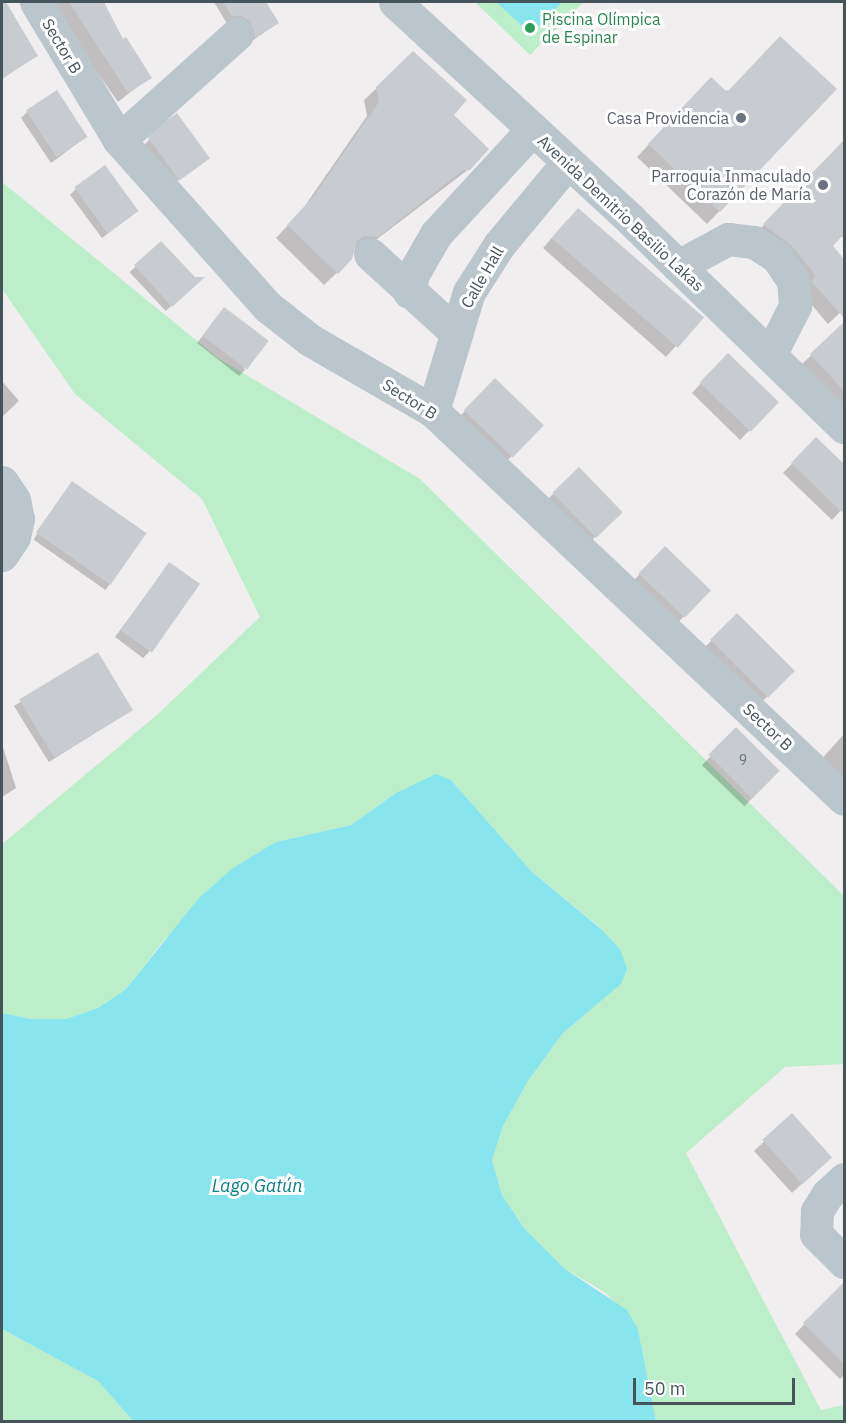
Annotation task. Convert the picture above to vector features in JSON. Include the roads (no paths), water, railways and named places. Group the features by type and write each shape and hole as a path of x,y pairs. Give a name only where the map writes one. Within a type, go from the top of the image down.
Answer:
{"street":[{"name":"Sector B","path":"36,2 119,140 268,307 310,340 433,411 844,800"},
{"name":"Avenida Demitrio Basilio Lakas","path":"395,2 678,266 844,427"},
{"path":"119,140 237,34"},
{"path":"409,292 413,274 436,234 533,129"},
{"name":"Calle Hall","path":"433,411 455,332 482,269 567,163"},
{"path":"678,266 728,239 754,242 777,257 792,281 795,306 770,355"},
{"path":"370,254 455,332"},
{"path":"2,482 14,500 18,519 14,537 2,555"},
{"path":"844,1179 827,1195 817,1211 816,1234 844,1262"}],"water":[{"path":"496,2 562,2 531,34"},
{"name":"Lago Gatún","path":"436,774 451,780 532,872 600,928 620,949 627,969 621,984 563,1033 528,1081 503,1126 492,1160 502,1195 524,1228 565,1269 627,1310 638,1329 656,1421 133,1421 98,1381 2,1329 2,1013 31,1019 66,1019 98,1008 125,990 199,898 233,868 276,842 351,825 396,793"}],"place":[{"name":"Piscina Olímpica de Espinar","path":"530,28"},
{"name":"Casa Providencia","path":"741,118"},
{"name":"Parroquia Inmaculado Corazón de María","path":"823,185"}]}
